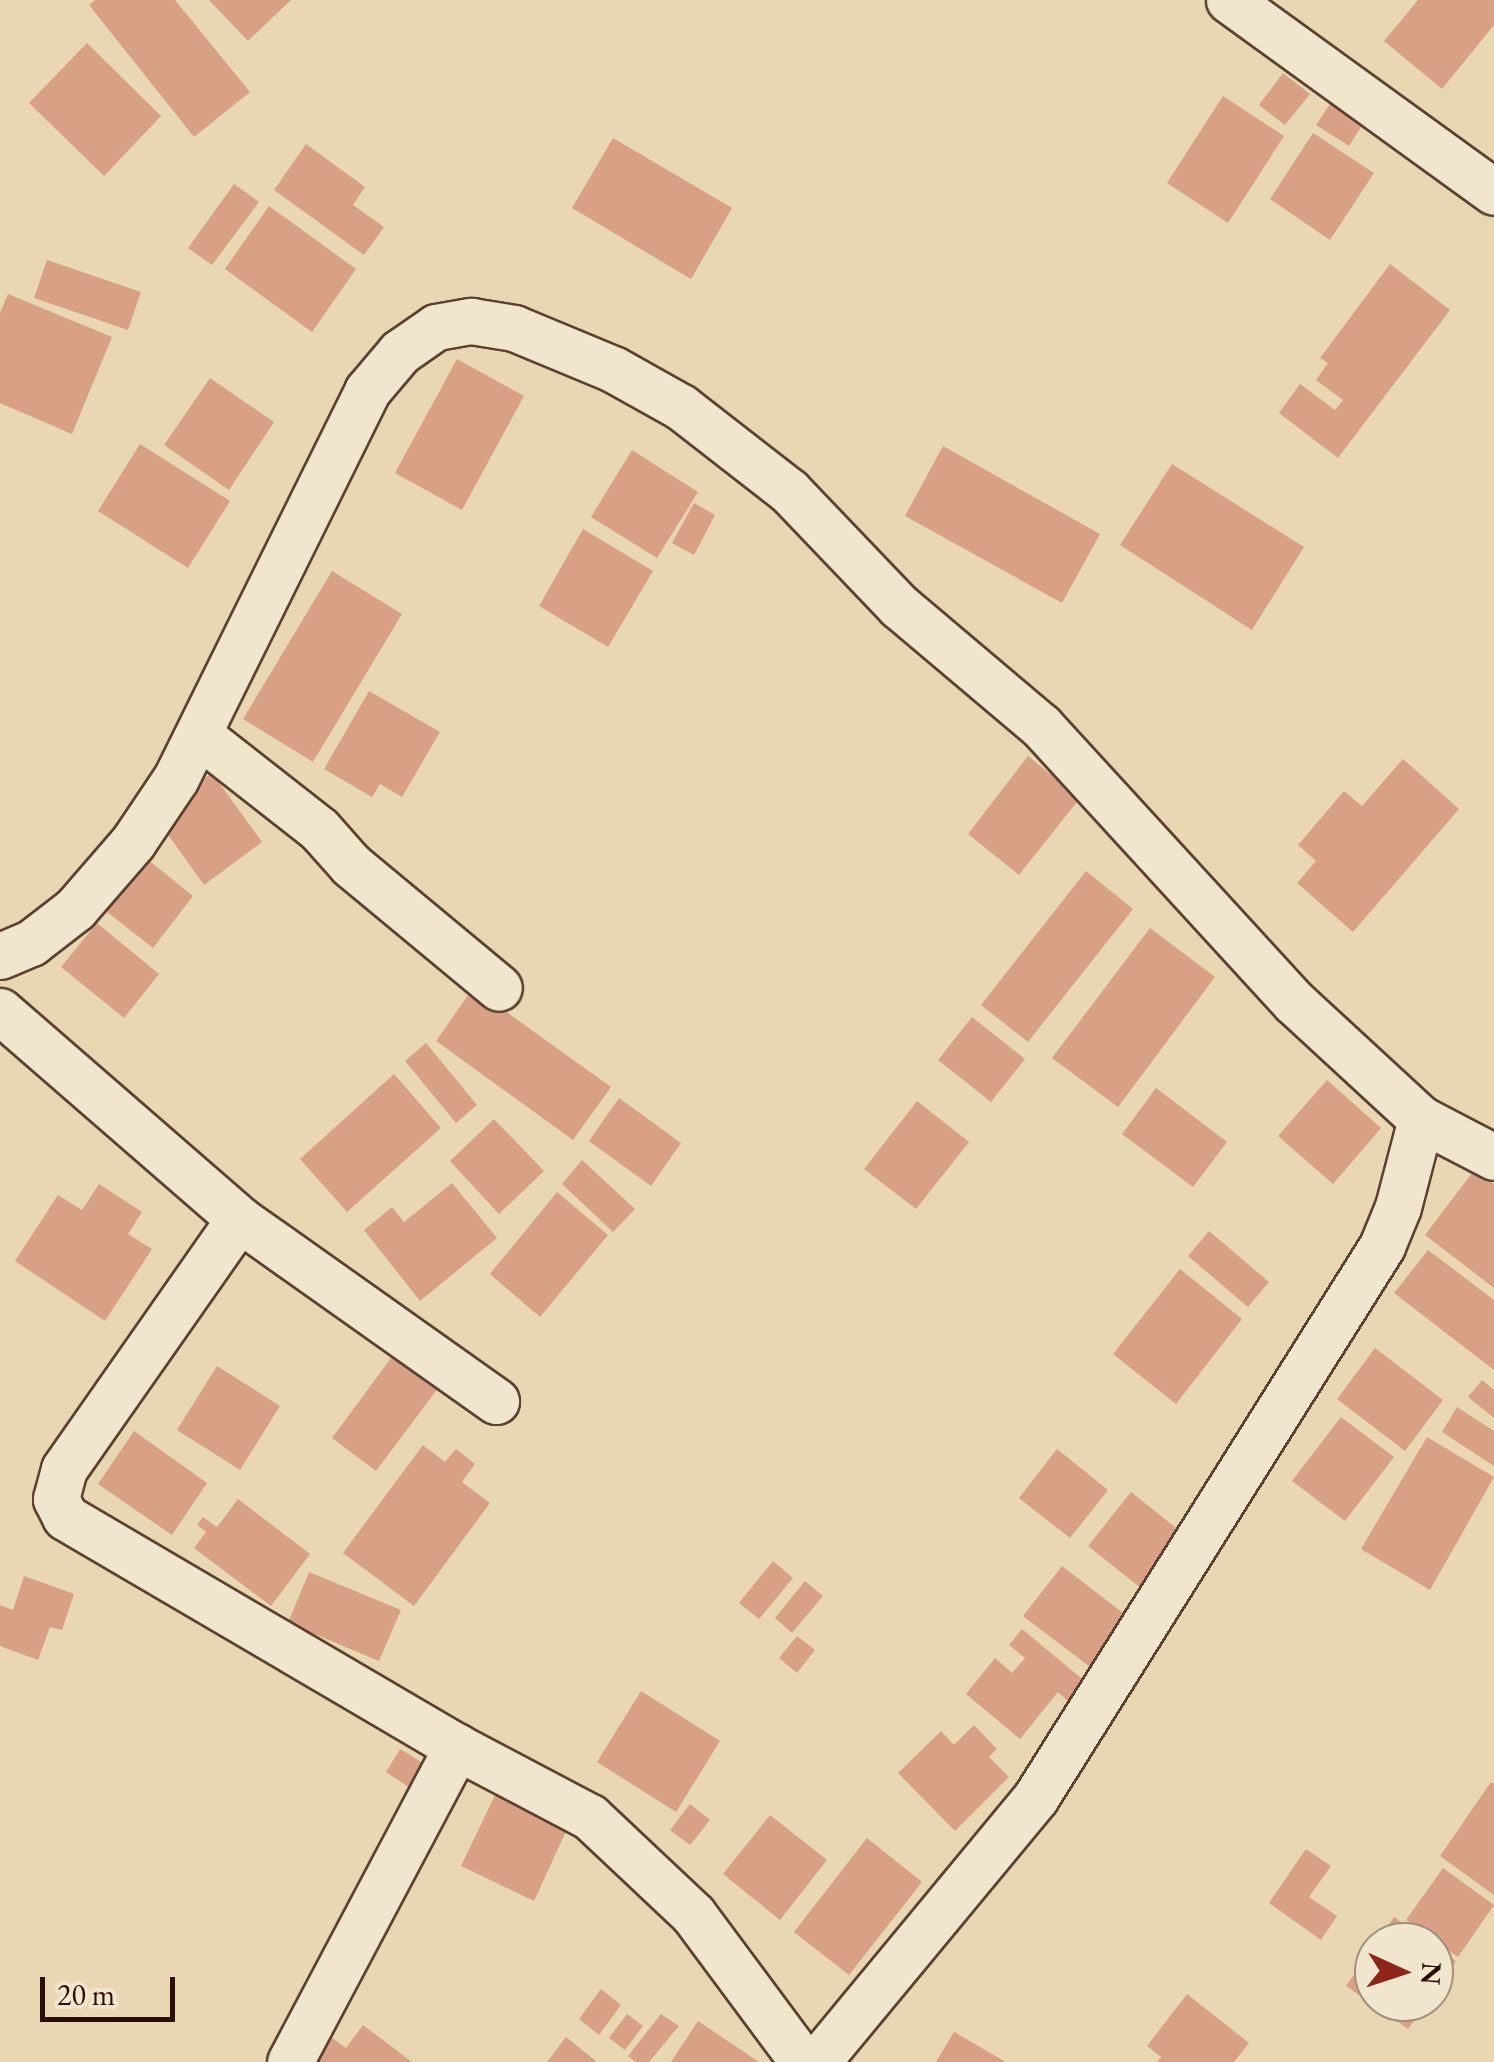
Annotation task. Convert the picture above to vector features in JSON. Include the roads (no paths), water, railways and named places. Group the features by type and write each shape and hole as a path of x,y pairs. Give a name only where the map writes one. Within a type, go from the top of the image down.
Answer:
{"street":[{"path":"1230,0 1494,192"},
{"path":"0,956 31,944 75,909 133,842 199,735 367,391 400,352 436,327 470,321 514,328 613,369 681,407 789,491 899,606 1041,726 1294,1002 1420,1119 1494,1156"},
{"path":"199,735 319,830 352,865 498,988"},
{"path":"0,1011 239,1219 496,1401"},
{"path":"817,2062 1036,1797 1382,1246 1398,1207 1420,1119"},
{"path":"239,1219 64,1469 56,1500 65,1517 457,1748 590,1817 694,1914 803,2062"},
{"path":"290,2062 457,1748"}]}
